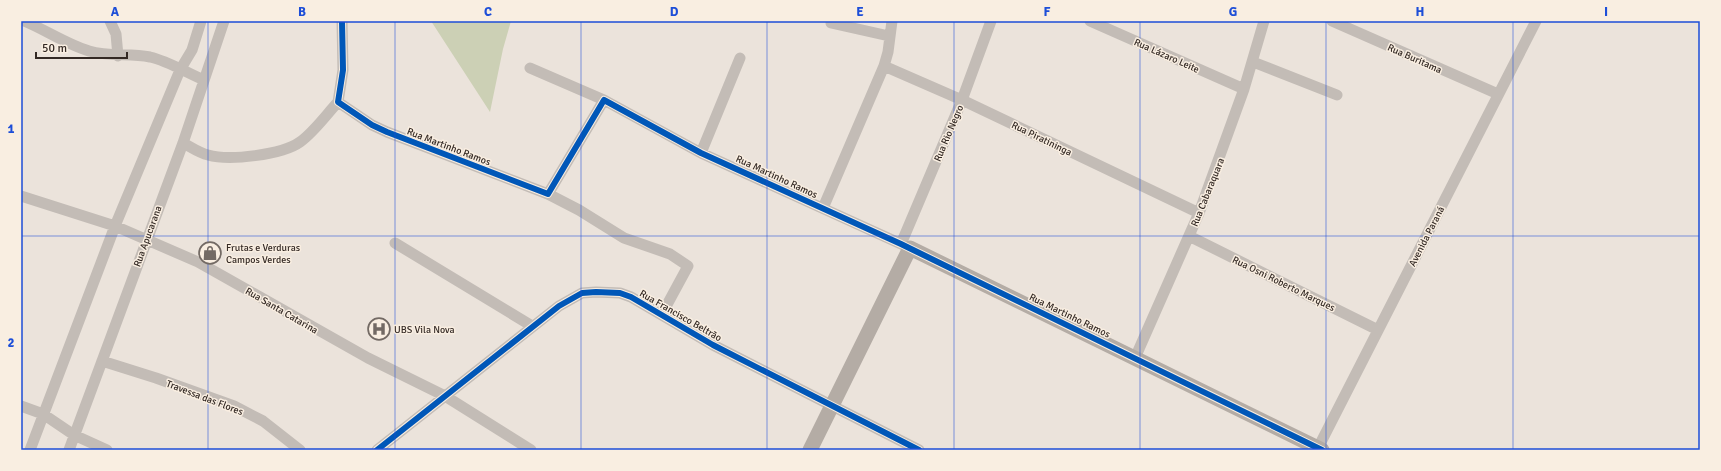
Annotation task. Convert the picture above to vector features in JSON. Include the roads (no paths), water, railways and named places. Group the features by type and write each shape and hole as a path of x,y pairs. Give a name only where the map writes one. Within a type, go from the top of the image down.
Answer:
{"street":[{"path":"26,21 67,43 101,54 118,56 137,55 152,58 204,80"},
{"path":"110,21 116,34 118,56"},
{"path":"30,450 46,416 180,70 192,50 201,21"},
{"name":"Rua Apucarana","path":"68,450 71,433 102,361 142,238 183,143 224,21"},
{"path":"183,143 207,155 240,157 277,151 300,142 338,102 343,70 342,21"},
{"path":"822,208 884,66 888,52 892,21"},
{"name":"Rua Rio Negro","path":"810,450 906,246 991,21"},
{"name":"Rua Lázaro Leite","path":"1090,21 1244,89"},
{"name":"Rua Cabaraquara","path":"1135,358 1199,213 1244,89 1264,21"},
{"name":"Rua Buritama","path":"1332,21 1498,94"},
{"name":"Avenida Paraná","path":"1319,449 1536,21"},
{"path":"831,23 889,36"},
{"path":"701,153 740,58"},
{"path":"1253,62 1337,95"},
{"name":"Rua Piratininga","path":"884,66 962,100 1199,213"},
{"name":"Rua Martinho Ramos","path":"530,68 604,100 701,153 906,246 1319,449"},
{"path":"548,194 604,100"},
{"name":"Rua Martinho Ramos","path":"338,102 372,125 387,132 548,194 579,210 624,238 670,254 688,266 662,314"},
{"name":"Rua Santa Catarina","path":"21,196 118,228 198,262 368,358 444,396 531,450"},
{"name":"Rua Osni Roberto Marques","path":"1189,236 1378,330"},
{"path":"395,243 532,326"},
{"name":"Rua Francisco Beltrão","path":"377,450 532,326 572,298 582,293 596,292 620,293 662,314 714,345 919,450"},
{"name":"Travessa das Flores","path":"102,361 156,378 234,406 263,422 300,450"},
{"path":"21,406 46,416 71,433 107,450"}],"place":[{"name":"Frutas e Verduras Campos Verdes","path":"210,253"},
{"name":"UBS Vila Nova","path":"379,329"}]}
